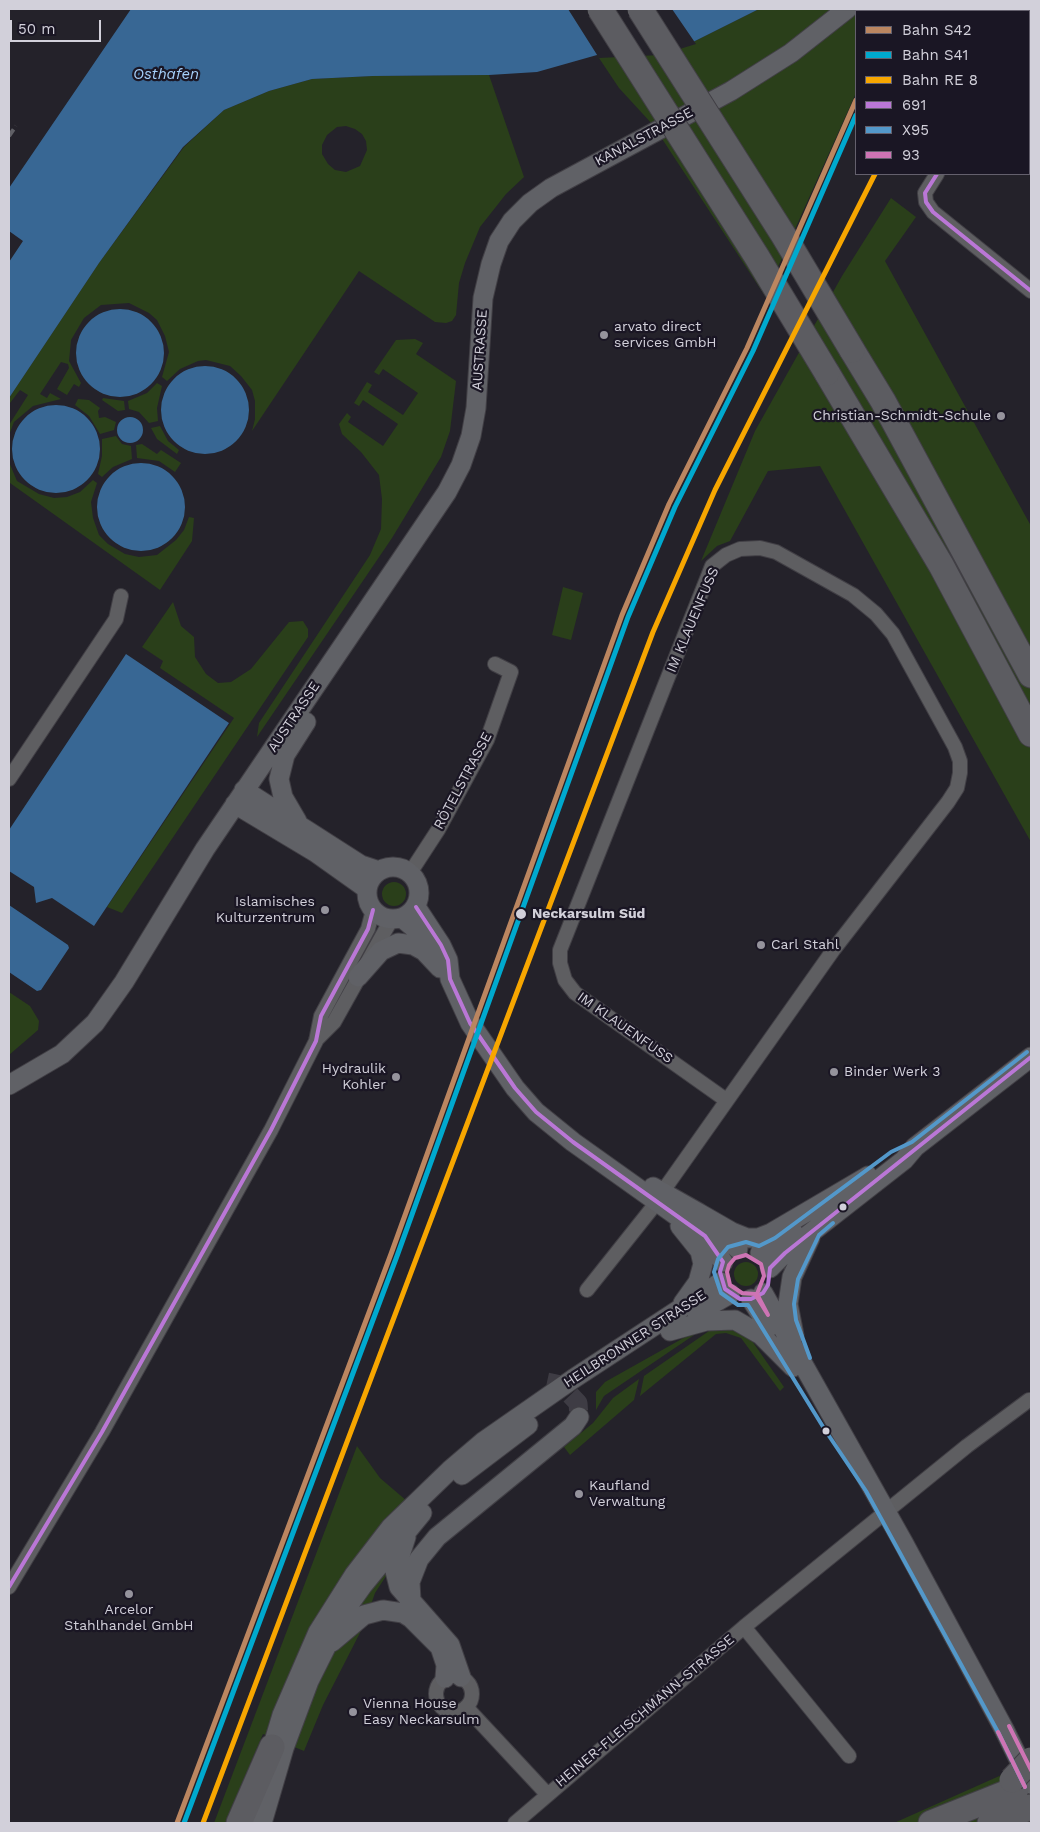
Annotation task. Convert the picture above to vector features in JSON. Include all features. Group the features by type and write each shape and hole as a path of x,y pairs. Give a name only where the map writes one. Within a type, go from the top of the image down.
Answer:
{"highway":[{"path":"600,9 757,256 827,373 950,581 1031,734"},
{"path":"640,9 784,236 883,401 1031,675"},
{"path":"239,1823 272,1747"},
{"path":"931,1823 988,1812 1025,1799 1031,1760"}],"main road":[{"name":"KANALSTRASSE","path":"484,298 490,264 499,242 512,221 530,203 551,188 731,91 792,53 847,9"},
{"name":"AUSTRASSE","path":"9,1085 62,1054 95,1023 124,982 204,849 448,492 462,465 476,408 484,298"},
{"path":"302,827 283,797 279,780 285,755 306,721 307,698"},
{"path":"240,797 302,827 361,865 379,871"},
{"path":"240,797 367,889"},
{"path":"403,915 420,892 415,878 410,873 392,867 379,871 367,889 368,900 373,910 378,915 403,915 425,938 470,1023 515,1088 536,1112 573,1142 662,1200 705,1236 723,1262"},
{"path":"358,977 381,952 398,943 413,945 424,951 445,974"},
{"path":"765,1261 778,1244 895,1157 915,1147 1031,1057"},
{"path":"765,1261 814,1231 904,1160 915,1147"},
{"path":"662,1200 699,1213 732,1232 747,1238 758,1238 771,1234 873,1173"},
{"path":"662,1200 700,1252 703,1264 698,1282 678,1310"},
{"path":"699,1213 738,1250"},
{"path":"801,1369 788,1304 795,1268 814,1231"},
{"path":"738,1250 754,1250 765,1261 768,1286 757,1296 740,1299 726,1288 720,1272 723,1262 738,1250"},
{"name":"HEILBRONNER STRASSE","path":"251,1823 282,1715 318,1632 354,1575 375,1547 417,1500 484,1441 678,1310 726,1288"},
{"name":"HEILBRONNER STRASSE","path":"262,1823 284,1748 309,1681 353,1599 409,1527 457,1479 494,1450 599,1376 670,1331 726,1288"},
{"path":"757,1296 885,1512 1004,1728 1025,1799"},
{"path":"670,1331 706,1321 736,1320 761,1334 801,1369"},
{"path":"375,1547 406,1502 443,1461 547,1382"},
{"path":"411,1600 410,1582 419,1559 437,1537 573,1426 579,1417"},
{"path":"409,1527 395,1570 399,1587 450,1645 453,1678"},
{"path":"327,1645 364,1615 383,1610 403,1613 411,1618 440,1647 453,1678"}],"street":[{"path":"936,175 925,193 926,202 933,212 1031,291"},
{"name":"IM KLAUENFUSS","path":"587,1290 662,1200 726,1100 834,949 957,788 960,761 955,747 893,634 876,614 853,595 776,552 760,548 740,549 726,555 712,566 560,950 560,963 565,980 575,993 726,1100"},
{"path":"9,779 116,619 121,596"},
{"name":"RÖTELSTRASSE","path":"410,873 438,830 487,740 511,672 495,664"},
{"path":"9,1587 102,1432 276,1122 316,1041 321,1016 368,930 373,910"},
{"path":"316,1041 334,1022 358,977 403,915"},
{"name":"HEINER-FLEISCHMANN-STRASSE","path":"515,1823 744,1627 967,1446 1030,1400"},
{"name":"HEINER-FLEISCHMANN-STRASSE","path":"744,1627 849,1756"},
{"path":"453,1678 467,1681 471,1697 466,1707 461,1710 450,1711 436,1700 437,1687 453,1678"},
{"name":"HEINER-FLEISCHMANN-STRASSE","path":"466,1707 547,1794"}],"green space":[{"path":"759,9 902,9 855,10 855,95 765,296 653,125 619,88 597,55 691,43"},
{"path":"489,75 524,177 506,194 480,227 459,283 456,315 452,321 446,323 435,322 359,271 252,431 255,419 255,401 252,390 230,366 206,360 198,361 180,369 167,381 162,377 169,352 165,336 157,320 149,313 129,303 101,305 84,318 71,340 69,361 81,383 79,387 74,384 67,395 57,389 69,368 68,364 61,362 40,394 47,398 50,393 61,399 33,406 14,422 9,435 9,425 28,395 20,390 10,403 9,398 99,263 184,147 224,110 269,91 312,79 373,76","holes":["346,126 362,134 366,141 367,150 360,166 346,172 335,170 328,164 322,154 322,145 327,135 337,127"]},
{"path":"891,198 916,217 885,261 1031,526 1031,842 820,466 768,471 730,541 717,546 701,561 755,431 842,276"},
{"path":"415,339 423,343 416,354 456,381 450,431 441,457 392,538 257,737 259,723 370,555 381,529 382,499 379,475 361,452 342,434 339,424 347,413 351,417 348,422 383,446 398,424 363,400 359,406 354,403 367,382 372,385 368,392 403,415 418,393 383,369 379,375 374,372 396,340"},
{"path":"157,383 162,386 157,408 158,421 149,423 139,412 129,409 128,401 147,393"},
{"path":"103,398 124,401 125,410 118,411 102,400"},
{"path":"78,399 89,400 100,408 98,411 99,418 105,417 116,422 114,430 100,434 89,416 75,405"},
{"path":"160,426 168,441 179,450 177,454 157,439 151,428"},
{"path":"116,436 122,444 131,446 132,459 113,467 102,477 98,474 102,456 102,439"},
{"path":"142,444 157,454 161,450 181,463 175,472 159,461 137,458 136,445"},
{"path":"9,462 17,481 39,494 54,498 67,497 80,492 93,480 97,483 91,502 93,518 99,535 108,544 125,554 139,557 157,555 176,540 184,530 189,517 194,518 192,541 160,590 10,483"},
{"path":"563,587 583,593 571,640 552,635"},
{"path":"173,602 181,626 194,637 195,657 206,674 218,683 231,682 251,669 289,622 303,621 308,629 308,637 122,913 107,907 234,718 160,668 163,661 142,647"},
{"path":"394,882 403,885 406,894 403,903 394,906 385,903 382,894 385,885"},
{"path":"9,992 30,1006 39,1021 38,1030 9,1055"},
{"path":"746,1262 755,1265 758,1274 755,1283 746,1286 737,1283 734,1274 737,1265"},
{"path":"719,1328 735,1328 750,1338 784,1387 780,1391 741,1338 726,1333 716,1334 640,1396 644,1376 709,1331"},
{"path":"696,1331 697,1333 604,1396 596,1410 596,1392 605,1382"},
{"path":"639,1379 634,1400 570,1455 564,1447 593,1423 613,1398"},
{"path":"357,1446 380,1478 428,1519 412,1536 375,1593 364,1625 323,1705 304,1751 263,1734 225,1823 214,1823"},
{"path":"1015,1769 1013,1823 894,1823"}],"water":[{"name":"Osthafen","path":"131,9 759,9 691,43 660,53 597,55 537,72 489,75 373,76 312,79 269,91 224,110 183,147 99,263 9,398 9,188"},
{"path":"111,309 129,309 145,316 157,328 164,344 164,362 157,378 145,390 129,397 111,397 95,390 83,378 76,362 76,344 83,328 95,316"},
{"path":"196,366 214,366 230,373 242,385 249,401 249,419 242,435 230,447 214,454 196,454 180,447 168,435 161,419 161,401 168,385 180,373"},
{"path":"47,405 65,405 81,412 93,424 100,440 100,458 93,474 81,486 65,493 47,493 31,486 19,474 12,458 12,440 19,424 31,412"},
{"path":"130,417 139,421 143,430 139,439 130,443 121,439 117,430 121,421"},
{"path":"132,463 150,463 166,470 178,482 185,498 185,516 178,532 166,544 150,551 132,551 116,544 104,532 97,516 97,498 104,482 116,470"},
{"path":"126,654 229,723 94,926 52,898 36,903 34,887 9,871 9,830"},
{"path":"9,905 68,945 69,948 41,990 37,991 9,972"}],"pier":[{"path":"568,9 672,9 696,44 660,55 599,58"},
{"path":"9,231 23,241 9,262"}],"tunnel":[{"path":"547,1382 561,1385 578,1403 579,1417"}],"railway":[{"path":"9,136 16,126"}],"rail line":[{"name":"S42","path":"177,1823 391,1254 622,615 669,504 747,348 855,102"},
{"name":"S41","path":"184,1823 397,1256 628,617 675,507 753,351 855,117"}],"transit line":[{"path":"203,1823 653,632 715,490 874,175"},
{"name":"691","path":"936,175 925,193 926,202 933,212 1031,291"},
{"name":"691","path":"416,907 441,945 448,960 450,979 470,1023 515,1088 536,1112 573,1142 705,1236 723,1262 720,1272 725,1289 740,1299 751,1299 763,1293 768,1285 770,1268 785,1253 1031,1057"},
{"name":"691","path":"9,1587 102,1432 271,1130 316,1041 321,1016 368,929 373,910"},
{"name":"X95","path":"1025,1787 998,1732 866,1491 825,1430 748,1305 738,1305 721,1293 714,1272 718,1259 728,1247 746,1242 759,1246 775,1238 891,1152 912,1142 1027,1052"},
{"name":"X95","path":"810,1358 796,1320 794,1304 798,1279 819,1235 833,1223"},
{"name":"93","path":"746,1255 761,1264 764,1276 757,1294 768,1315 755,1294 742,1293 730,1285 727,1272 729,1265 735,1258 746,1255"},
{"name":"93","path":"1009,1726 1031,1770"},
{"name":"93","path":"998,1732 1025,1787"}],"place":[{"name":"arvato direct services GmbH","path":"604,335"},
{"name":"Christian-Schmidt-Schule","path":"1001,416"},
{"name":"Islamisches Kulturzentrum","path":"325,910"},
{"name":"Neckarsulm Süd","path":"521,914"},
{"name":"Carl Stahl","path":"761,945"},
{"name":"Binder Werk 3","path":"834,1072"},
{"name":"Hydraulik Kohler","path":"396,1077"},
{"name":"Kaufland Verwaltung","path":"579,1494"},
{"name":"Arcelor Stahlhandel GmbH","path":"129,1594"},
{"name":"Vienna House Easy Neckarsulm","path":"353,1712"}]}
